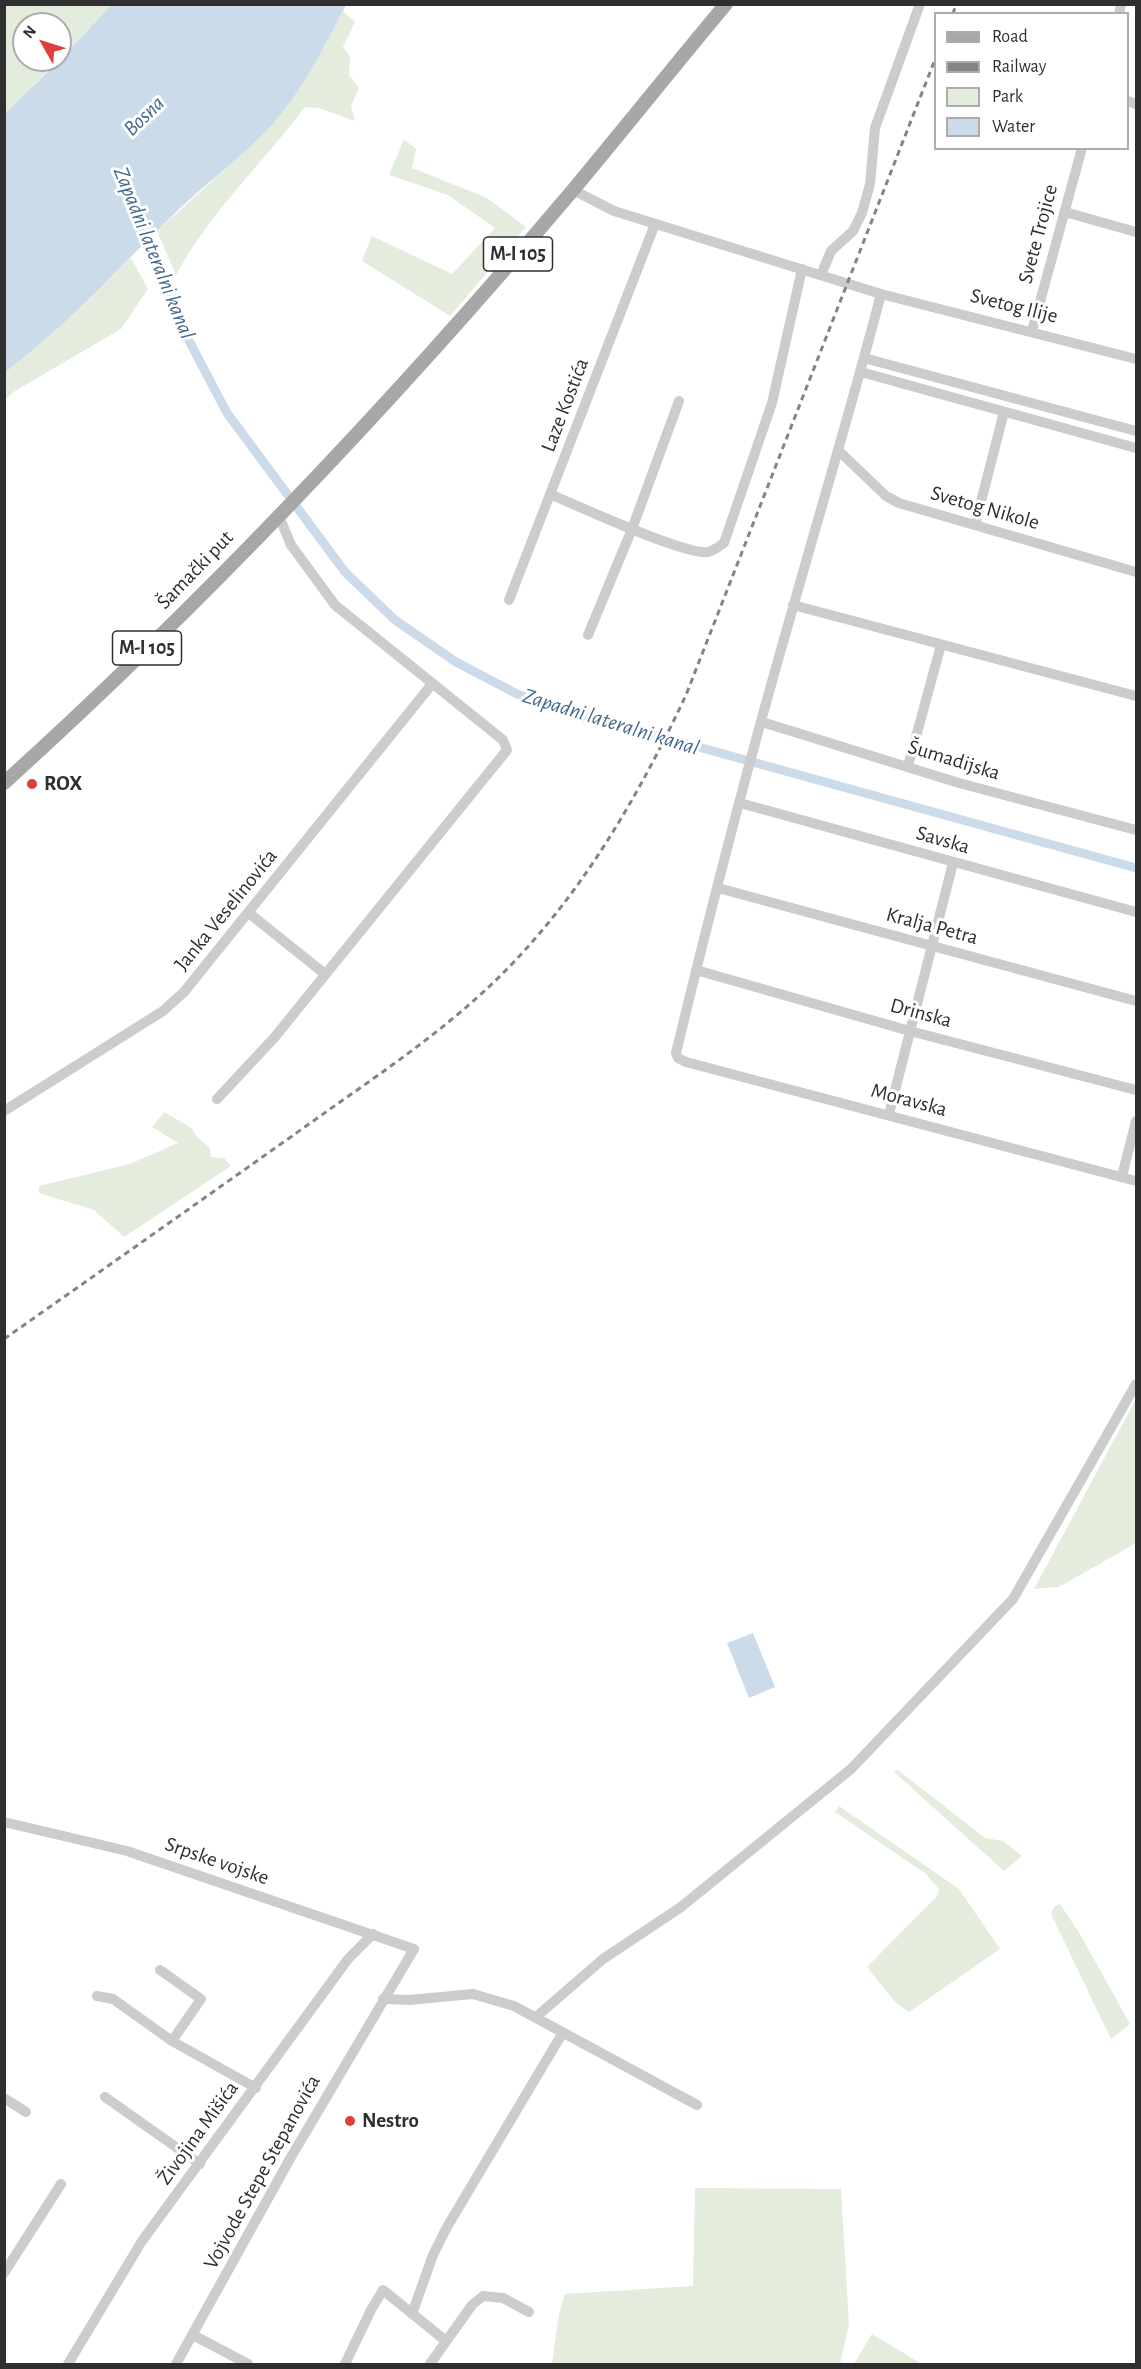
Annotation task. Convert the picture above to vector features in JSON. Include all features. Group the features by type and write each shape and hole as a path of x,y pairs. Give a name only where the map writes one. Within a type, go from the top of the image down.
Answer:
{"main road":[{"name":"M-I 105","path":"282,511 467,312 573,190 726,4"},
{"name":"Šamački put","path":"4,783 166,630 282,511"}],"street":[{"path":"821,275 831,251 853,231 862,213 870,184 875,128 920,4"},
{"name":"Svete Trojice","path":"1032,331 1081,150"},
{"name":"Svetog Ilije","path":"573,190 596,204 655,224 881,294 1137,359"},
{"path":"1065,212 1137,232"},
{"name":"Laze Kostića","path":"509,600 552,495 655,224"},
{"path":"552,495 632,529 696,551 708,552 724,543 772,404 802,269"},
{"path":"696,970 793,605 840,451 881,294"},
{"path":"864,358 1137,431"},
{"path":"861,372 1137,448"},
{"path":"588,635 632,529 679,401"},
{"path":"975,525 1004,411"},
{"name":"Svetog Nikole","path":"840,451 886,496 899,503 1137,572"},
{"path":"217,1099 274,1038 507,750 503,740 351,620 329,598 291,545 282,511"},
{"path":"793,605 1137,696"},
{"path":"908,766 941,645"},
{"name":"Janka Veselinovića","path":"4,1111 163,1011 184,992 250,914 432,684"},
{"name":"Šumadijska","path":"762,722 959,783 1137,830"},
{"name":"Savska","path":"740,802 952,863 1137,912"},
{"path":"889,1114 952,863"},
{"name":"Kralja Petra","path":"718,888 1137,1001"},
{"path":"250,914 325,974"},
{"name":"Drinska","path":"696,970 910,1031 1137,1090"},
{"name":"Moravska","path":"696,970 676,1053 678,1058 686,1062 1137,1180"},
{"path":"1122,1176 1137,1121"},
{"path":"536,2017 603,1959 681,1908 851,1769 1005,1608 1019,1589 1137,1384"},
{"name":"Srpske vojske","path":"4,1822 127,1851 414,1949"},
{"name":"Živojina Mišića","path":"68,2364 142,2241 256,2088 348,1959 373,1934"},
{"name":"Vojvode Stepe Stepanovića","path":"176,2364 291,2157 414,1949"},
{"path":"160,1970 201,1999 172,2041"},
{"path":"383,1999 409,2000 473,1994 514,2006 697,2105"},
{"path":"97,1996 113,1999 172,2041 256,2088"},
{"path":"412,2314 433,2255 447,2227 562,2034"},
{"path":"105,2097 200,2164"},
{"path":"4,2098 26,2112"},
{"path":"4,2273 61,2184"},
{"path":"345,2364 370,2310 383,2290 446,2341"},
{"path":"430,2364 472,2305 483,2296 503,2298 529,2312"},
{"path":"193,2335 248,2364"}],"green space":[{"path":"5,5 111,5 72,46 72,12 12,12 12,72 47,72 5,113"},
{"path":"343,11 355,22 343,47 350,57 349,75 359,88 351,106 355,121 319,108 305,107 220,209 176,275 157,231 257,140 321,52"},
{"path":"404,139 416,149 412,168 487,198 526,227 450,316 362,261 372,236 452,274 495,228 448,195 389,175"},
{"path":"131,258 148,289 121,329 15,391 5,400 4,372 34,349"},
{"path":"164,1112 192,1128 196,1136 210,1148 211,1157 224,1158 231,1166 124,1237 94,1210 39,1193 39,1186 130,1164 178,1143 152,1127"},
{"path":"1136,1399 1136,1543 1059,1587 1034,1589"},
{"path":"898,1770 985,1838 1003,1841 1022,1856 1004,1871 893,1771"},
{"path":"839,1806 959,1889 1000,1949 909,2012 895,2002 867,1967 938,1895 939,1889 926,1874 835,1812"},
{"path":"1060,1904 1080,1934 1130,2024 1111,2039 1051,1914 1054,1907"},
{"path":"695,2188 841,2189 849,2325 840,2364 552,2364 559,2314 565,2294 693,2286"},
{"path":"872,2334 922,2364 854,2364"}],"water":[{"name":"Bosna","path":"111,5 346,5 305,79 286,108 263,134 181,207 69,318 5,372 5,113 48,72 72,72 72,47"},
{"path":"753,1633 775,1687 749,1698 727,1643"}],"waterway":[{"name":"Zapadni lateralni kanal","path":"144,231 176,316 227,413 345,572 395,620 456,662 517,694 589,719 655,735 1136,868"}],"railway":[{"path":"954,12 956,4"},
{"path":"4,1339 383,1072 461,1012 509,967 562,905 630,804 686,695 934,62"}],"place":[{"name":"ROX","path":"32,784"},
{"name":"Nestro","path":"350,2121"}]}
